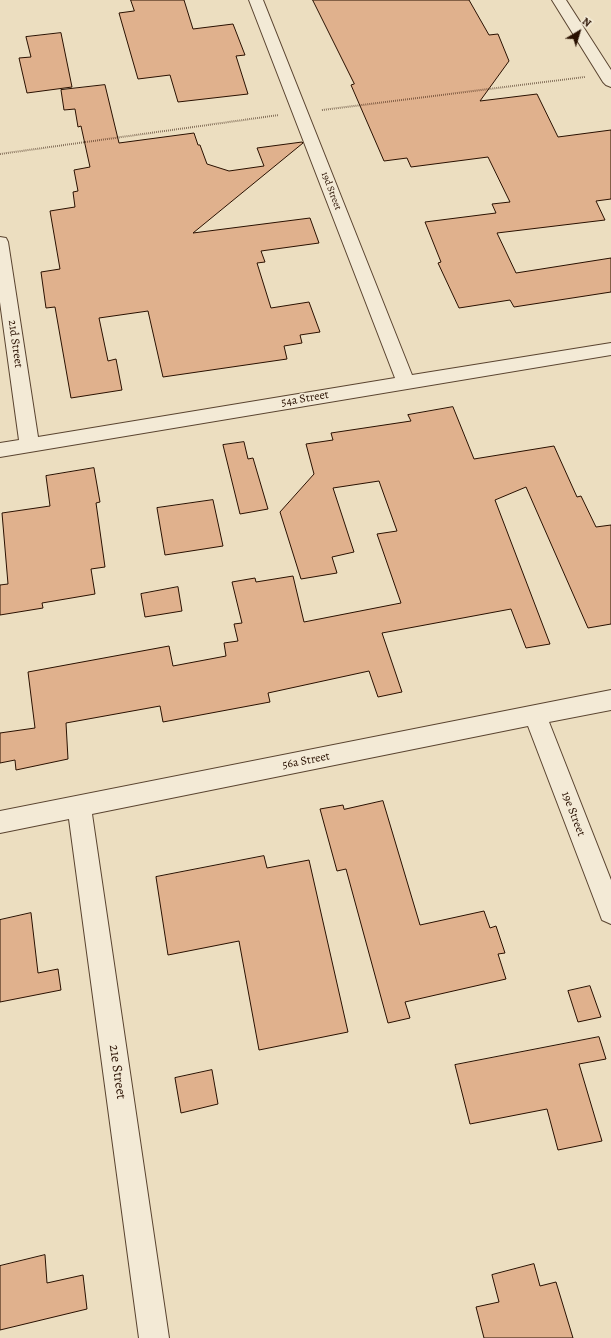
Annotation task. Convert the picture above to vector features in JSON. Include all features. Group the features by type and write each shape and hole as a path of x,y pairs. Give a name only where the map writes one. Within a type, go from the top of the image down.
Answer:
{"street":[{"name":"19d Street","path":"256,0 406,383"},
{"path":"559,0 611,82"},
{"name":"21d Street","path":"0,242 30,446"},
{"name":"54a Street","path":"0,450 611,349"},
{"name":"56a Street","path":"0,822 611,700"},
{"name":"19e Street","path":"535,715 611,912"},
{"name":"21e Street","path":"79,807 154,1338"}],"building":[{"path":"131,0 184,0 193,29 233,24 245,55 236,56 248,94 178,102 170,75 138,79 119,13 134,11"},
{"path":"313,0 469,0 489,35 498,34 509,61 480,101 537,94 558,137 611,130 611,199 596,201 605,220 497,233 516,273 611,258 611,292 514,307 510,300 459,308 438,263 441,262 425,222 496,213 492,204 510,202 488,157 411,167 407,158 384,161 351,85 354,84"},
{"path":"61,33 72,87 27,93 19,58 31,57 26,37"},
{"path":"105,85 119,143 194,133 207,164 229,171 264,166 257,148 303,143 193,233 310,218 319,243 261,251 265,262 257,263 271,308 309,302 320,332 300,335 302,343 284,346 287,359 163,377 148,311 99,318 108,361 116,359 122,390 71,398 55,307 46,308 41,272 60,269 50,211 75,207 73,192 78,191 74,170 90,167 81,126 78,127 75,109 64,110 61,90"},
{"path":"453,407 474,459 554,446 577,497 581,496 596,527 611,525 611,624 588,628 526,487 495,500 550,644 526,648 511,609 382,633 402,692 378,697 369,671 268,693 270,702 163,722 160,706 66,723 68,759 16,770 15,760 0,763 0,733 35,728 28,672 169,646 173,666 226,656 224,643 238,641 234,624 242,623 232,582 255,578 256,582 293,576 304,622 401,603 377,534 397,531 379,481 333,488 354,552 332,557 337,573 301,579 280,512 314,474 306,444 333,440 331,433 411,421 408,415"},
{"path":"244,442 248,459 253,458 268,509 240,514 223,445"},
{"path":"94,468 100,502 96,503 105,567 91,569 95,594 42,603 43,608 0,615 0,585 8,584 2,513 50,506 46,476"},
{"path":"213,500 223,546 165,555 157,508"},
{"path":"178,587 182,611 145,617 141,594"},
{"path":"383,801 420,925 484,911 490,928 496,926 505,953 498,954 506,979 405,1002 410,1018 388,1023 346,869 337,871 320,809 343,805 344,809"},
{"path":"264,856 267,868 309,860 348,1032 259,1050 239,941 168,955 156,877"},
{"path":"31,913 38,973 58,969 61,990 0,1002 0,920"},
{"path":"590,986 601,1017 578,1022 568,991"},
{"path":"599,1037 606,1059 579,1064 602,1141 558,1150 547,1109 470,1124 455,1065"},
{"path":"212,1070 218,1104 181,1113 175,1078"},
{"path":"45,1255 47,1283 83,1275 87,1309 0,1330 0,1266"},
{"path":"534,1264 540,1286 556,1282 573,1338 484,1338 476,1307 499,1302 492,1275"}]}
